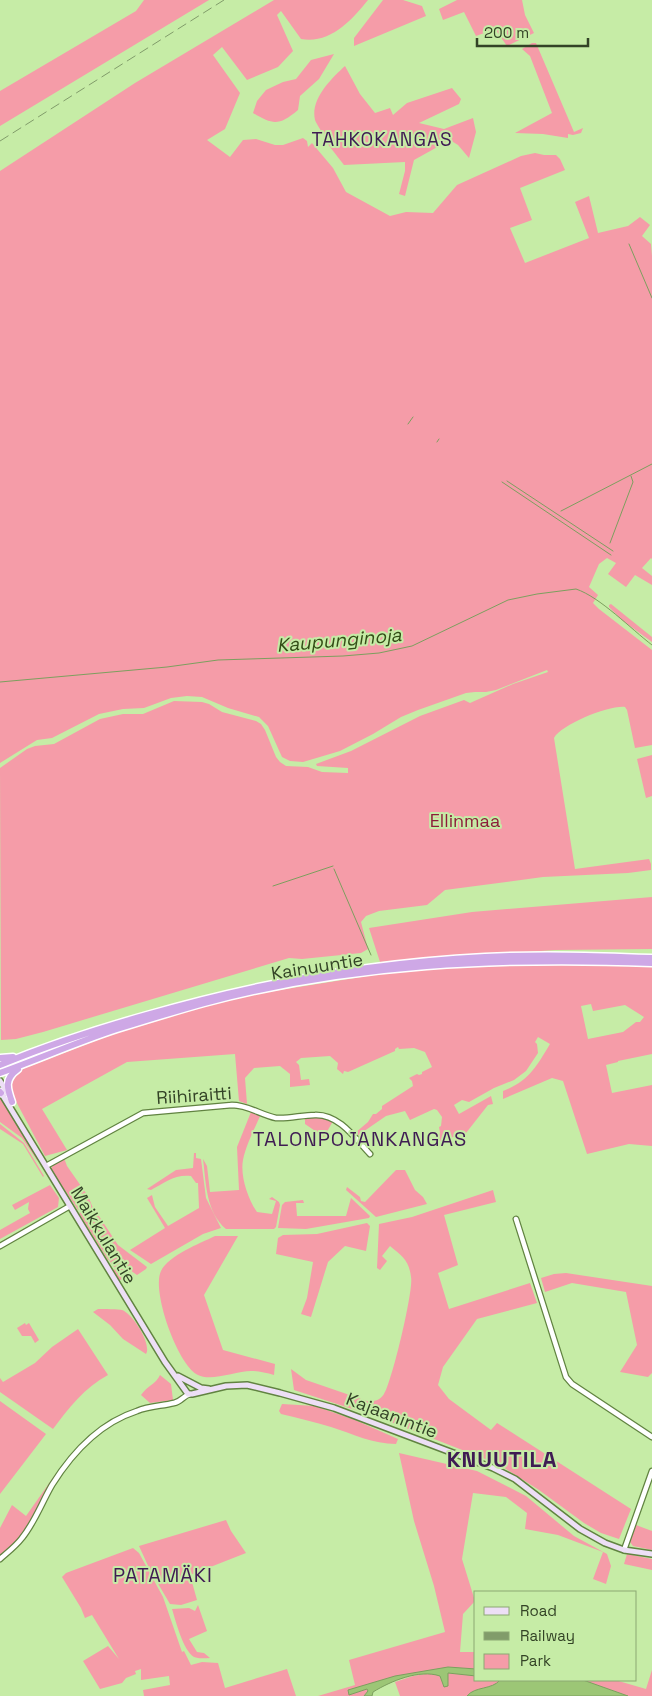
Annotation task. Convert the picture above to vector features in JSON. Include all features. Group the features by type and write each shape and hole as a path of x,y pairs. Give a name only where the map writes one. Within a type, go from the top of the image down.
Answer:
{"highway":[{"name":"Kainuuntie","path":"0,1065 81,1034 202,999 315,975 396,964 487,957 580,956 652,958"},
{"name":"Kainuuntie","path":"0,1073 117,1029 230,997 316,980 379,971 476,962 652,963"},
{"path":"0,1058 19,1057"},
{"path":"12,1102 7,1087 7,1080 12,1072 24,1064"}],"main road":[{"name":"Maikkulantie","path":"0,1080 12,1102 16,1115"},
{"name":"Maikkulantie","path":"0,1092 16,1115 170,1369 189,1392"},
{"name":"Maikkulantie","path":"170,1369 193,1384"},
{"name":"Kajaanintie","path":"193,1384 208,1389 247,1385 334,1408 492,1468 515,1479 580,1529 605,1543 624,1550 652,1554"},
{"path":"193,1384 196,1390 189,1392 187,1385 193,1384"},
{"name":"Kajaanintie","path":"189,1392 216,1388"}],"street":[{"name":"Riihiraitti","path":"46,1166 143,1113 232,1105 242,1106 277,1118 315,1115 328,1116 336,1120 370,1154"},
{"path":"0,1246 70,1206"},
{"path":"516,1219 566,1377 572,1384 652,1437"},
{"path":"0,1559 24,1536 60,1474 91,1438 108,1425 135,1411 176,1403 189,1392"},
{"path":"624,1550 652,1471"}],"green space":[{"path":"144,0 209,0 0,126 0,91 136,11"},
{"name":"Ellinmaa","path":"274,0 368,0 339,29 321,38 312,40 301,39 281,11 277,15 293,51 278,67 247,80 222,47 213,55 240,93 225,129 207,140 230,157 243,140 256,139 275,145 283,145 303,138 307,141 308,147 312,143 333,168 346,192 390,216 406,212 433,213 457,185 521,156 535,153 556,155 565,170 520,188 532,220 510,228 525,263 589,238 575,202 589,196 598,233 628,226 640,217 650,225 642,236 651,244 652,256 652,559 642,568 652,576 652,585 635,575 626,587 608,574 616,563 607,558 599,564 589,587 598,595 593,603 599,609 652,650 652,745 635,748 625,707 609,709 587,716 566,727 554,738 575,869 649,859 651,870 628,873 543,877 445,890 427,905 379,911 366,916 361,922 368,949 361,953 302,959 289,958 43,1032 16,1039 1,1040 0,768 27,749 54,744 100,719 123,714 143,714 174,701 202,702 222,712 261,724 276,757 286,766 308,767 322,772 348,773 348,768 317,766 316,764 351,751 420,716 464,700 470,703 513,684 548,672 547,670 496,690 466,693 418,710 401,717 340,751 303,762 290,761 282,757 268,726 259,717 228,708 202,697 187,696 171,698 144,708 123,709 99,714 52,738 37,740 0,763 0,171 135,83"},
{"path":"383,0 403,0 422,6 426,16 354,46 354,38"},
{"path":"457,0 522,0 525,15 534,33 507,46 495,29 476,36 464,12 443,20 439,9"},
{"path":"532,43 536,43 574,132 583,128 581,133 568,134 568,138 543,134 515,133 552,113 530,56 522,49"},
{"path":"334,54 319,79 300,96 298,110 286,119 271,122 253,113 257,101 266,90 283,82 296,79 311,60"},
{"path":"345,66 360,94 375,113 390,108 393,115 407,103 452,88 461,99 459,104 419,123 444,129 473,118 476,132 469,158 458,145 450,140 414,160 405,196 399,194 405,171 405,162 344,165 323,138 325,137 315,120 314,112 323,90"},
{"path":"611,604 652,637 652,642 623,621 609,607"},
{"path":"652,755 652,796 646,798 637,759"},
{"path":"652,897 652,949 555,950 380,962 369,928 472,912"},
{"path":"537,963 652,965 652,1054 606,1065 612,1093 652,1085 652,1146 629,1144 587,1154 563,1081 552,1078 503,1099 503,1091 526,1078 550,1044 538,1037 535,1042 538,1053 526,1071 514,1080 494,1088 469,1102 462,1100 454,1105 459,1114 491,1096 493,1104 488,1105 466,1133 434,1143 440,1133 439,1127 441,1126 442,1117 434,1109 410,1120 405,1111 386,1116 357,1136 355,1133 368,1122 373,1114 382,1109 382,1106 413,1086 409,1078 422,1074 422,1072 432,1067 425,1052 414,1048 399,1049 398,1047 395,1051 348,1072 344,1071 343,1074 337,1069 338,1063 330,1056 301,1058 296,1062 299,1065 301,1080 309,1079 310,1085 290,1087 290,1074 280,1066 254,1068 245,1078 247,1104 239,1101 235,1054 127,1062 42,1109 67,1150 45,1156 11,1092 11,1080 18,1072 25,1068 118,1032 205,1006 261,993 380,974 447,967","holes":["591,1004 593,1011 625,1005 644,1017 640,1022 636,1022 623,1032 588,1039 581,1006"]},
{"path":"0,1096 39,1160 37,1160 22,1138 0,1122"},
{"path":"251,1112 260,1116 244,1154 242,1166 244,1180 248,1194 257,1212 272,1214 276,1201 269,1199 272,1197 279,1202 276,1227 274,1229 226,1229 214,1214 208,1197 203,1159 207,1166 210,1192 239,1190 237,1147"},
{"path":"322,1117 333,1121 324,1137 305,1124 305,1118"},
{"path":"0,1124 24,1143 43,1177 23,1144 0,1129"},
{"path":"194,1153 196,1153 196,1158 201,1159 206,1198 221,1228 203,1234 151,1264 130,1250 165,1228 147,1198 152,1195 155,1207 168,1226 199,1208 198,1183 191,1176 180,1176 151,1190 147,1189 176,1170 193,1168"},
{"path":"64,1158 67,1166 88,1196 93,1208 78,1210 51,1169 54,1163"},
{"path":"396,1170 405,1170 415,1190 423,1197 427,1204 376,1217 346,1190 347,1187 360,1197 361,1201 365,1202"},
{"path":"50,1185 59,1198 58,1207 0,1239 0,1230 30,1213 28,1209 29,1202 15,1210 12,1205"},
{"path":"493,1190 496,1202 444,1215 458,1265 438,1273 449,1309 530,1283 537,1303 477,1319 443,1367 438,1385 449,1399 491,1430 497,1423 631,1509 619,1539 601,1533 584,1523 539,1490 498,1464 383,1419 294,1390 291,1369 306,1380 367,1401 375,1401 381,1398 388,1386 397,1355 406,1316 411,1277 407,1262 390,1246 382,1256 387,1261 380,1270 377,1268 379,1224 412,1217"},
{"path":"351,1198 370,1216 369,1218 306,1229 278,1228 282,1205 285,1202 303,1200 304,1203 296,1203 297,1216 346,1216"},
{"path":"95,1210 118,1245 147,1267 146,1269 137,1275 127,1268 114,1267 79,1213"},
{"path":"367,1223 370,1226 366,1251 345,1246 328,1262 311,1317 301,1314 307,1298 313,1262 276,1254 278,1238 283,1235 317,1234"},
{"path":"215,1236 238,1236 204,1295 223,1350 275,1364 274,1375 245,1371 217,1377 198,1375 190,1369 182,1358 168,1327 160,1294 159,1281 161,1271 177,1255"},
{"path":"127,1269 134,1276 124,1282 123,1279 118,1281 113,1270"},
{"path":"566,1273 652,1286 652,1373 648,1377 620,1372 637,1345 626,1292 572,1283 545,1292 541,1278"},
{"path":"98,1309 122,1310 131,1317 144,1337 147,1349 146,1354 123,1339 110,1325 93,1312"},
{"path":"25,1323 26,1325 29,1323 39,1340 35,1343 31,1336 22,1336 17,1328"},
{"path":"78,1329 108,1375 84,1392 53,1429 0,1392 0,1378 3,1382 35,1363 52,1347"},
{"path":"160,1375 171,1384 173,1400 150,1403 141,1395"},
{"path":"0,1401 46,1434 0,1494"},
{"path":"282,1404 315,1406 355,1420 398,1439 396,1444 388,1444 281,1414 279,1411"},
{"path":"399,1453 477,1471 526,1496 574,1536 607,1554 611,1566 606,1584 593,1579 603,1552 558,1535 525,1529 527,1513 506,1497 473,1493 462,1559 474,1602 463,1614 460,1652 474,1652 474,1669 448,1667 382,1681 348,1691 349,1694 367,1689 368,1691 364,1696 318,1696 355,1685 349,1660 445,1632 434,1586 414,1521"},
{"path":"57,1472 22,1536 0,1556 0,1528 12,1505 26,1516"},
{"path":"226,1520 246,1553 190,1575 197,1600 181,1605 170,1604 150,1570 139,1546"},
{"path":"636,1525 652,1531 652,1550 633,1546 630,1542"},
{"path":"133,1548 139,1553 163,1597 182,1652 184,1651 191,1665 202,1662 218,1663 225,1688 287,1669 296,1696 144,1696 143,1690 170,1685 169,1676 141,1680 141,1669 135,1671 136,1674 126,1678 122,1683 100,1689 83,1661 108,1646 119,1659 92,1615 85,1618 62,1577 66,1573"},
{"path":"627,1554 652,1559 652,1570 624,1564"},
{"path":"198,1605 207,1631 189,1639 197,1652 204,1653 210,1658 196,1658 186,1648 172,1609 189,1608 195,1611"},
{"path":"652,1670 652,1696 628,1696 586,1681 618,1681 646,1689"},
{"path":"431,1673 440,1676 444,1687 448,1673 474,1676 474,1681 499,1681 474,1691 467,1696 400,1696 395,1682"}],"shaded area":[{"path":"448,1667 474,1669 474,1676 448,1673 448,1686 444,1687 440,1676 423,1674 405,1677 388,1684 373,1692 372,1696 364,1696 368,1691 367,1689 349,1695 348,1690 395,1676"},
{"path":"499,1681 586,1681 628,1696 467,1696 474,1691"}],"waterway":[{"path":"629,244 652,298"},
{"path":"408,424 413,417"},
{"path":"561,511 652,464"},
{"path":"610,543 633,482 631,476"},
{"path":"507,481 613,551"},
{"path":"502,482 611,555"},
{"name":"Kaupunginoja","path":"0,682 167,667 218,660 379,653 412,646 508,600 576,589 605,606 652,645"},
{"path":"273,886 333,866"},
{"path":"334,869 371,955"}],"railway":[{"path":"0,141 224,0"}],"district":[{"name":"TAHKOKANGAS","path":"382,139"},
{"name":"TALONPOJANKANGAS","path":"360,1139"},
{"name":"KNUUTILA","path":"502,1459"},
{"name":"PATAMÄKI","path":"163,1575"}]}
